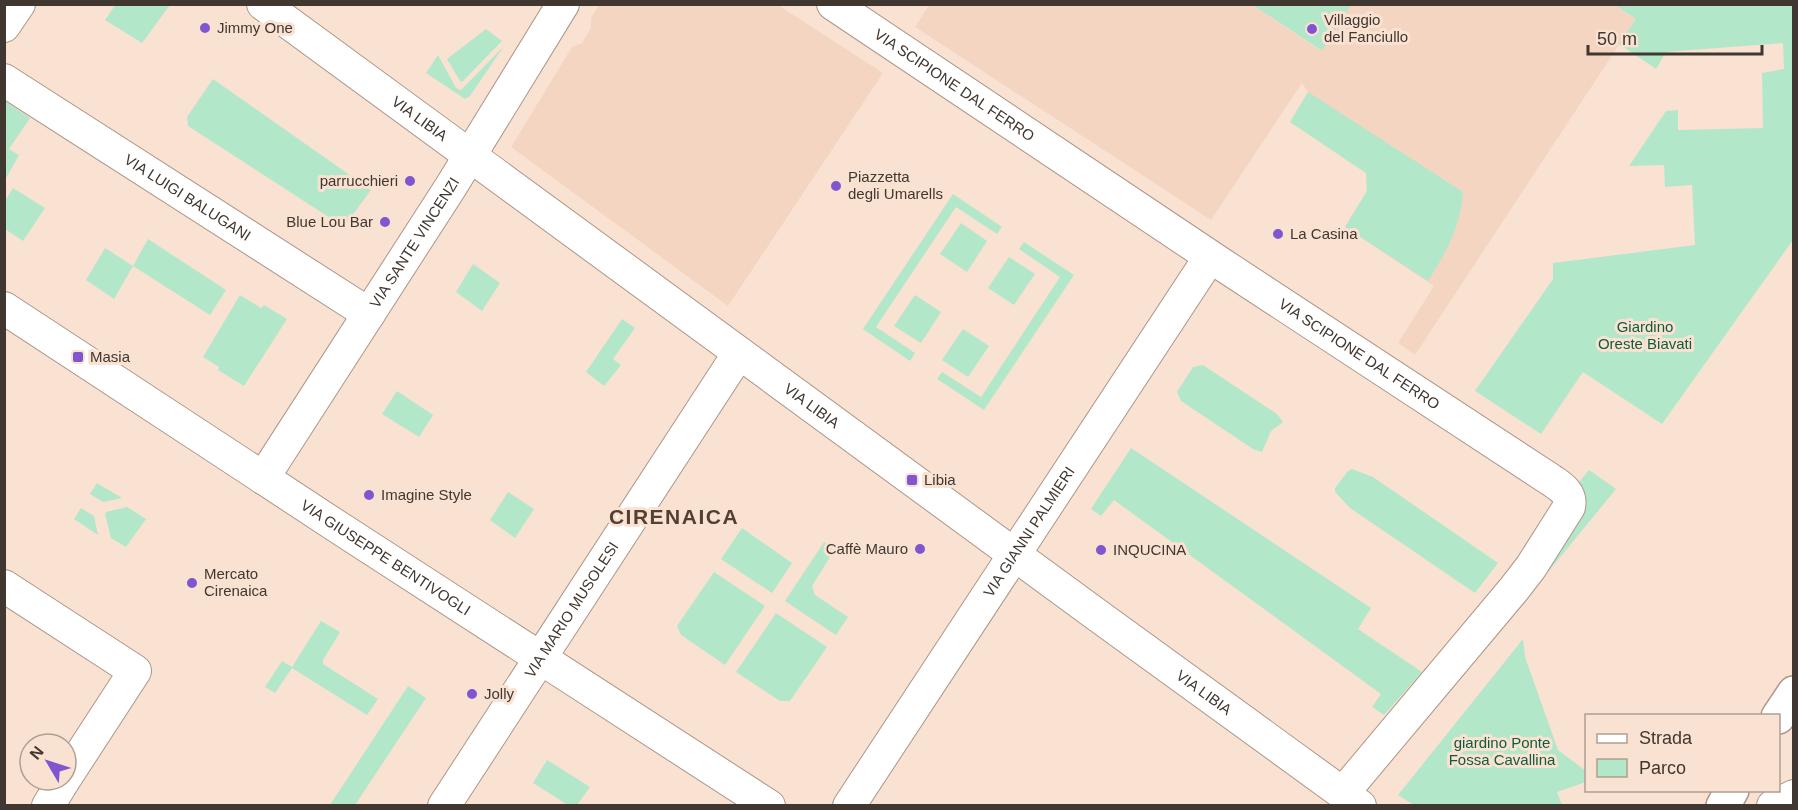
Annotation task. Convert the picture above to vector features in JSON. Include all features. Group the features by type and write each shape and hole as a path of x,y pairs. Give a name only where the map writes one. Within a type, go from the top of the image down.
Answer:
{"main road":[{"path":"1780,715 1794,693"},
{"path":"1723,806 1731,792"}],"street":[{"path":"4,26 19,4"},
{"name":"VIA LIBIA","path":"263,4 1352,799"},
{"name":"VIA SANTE VINCENZI","path":"263,478 470,156 563,4"},
{"name":"VIA SCIPIONE DAL FERRO","path":"833,4 1565,490 1569,495 1569,507 1531,567 1420,703 1352,799"},
{"name":"VIA LUIGI BALUGANI","path":"4,80 369,314"},
{"name":"VIA GIANNI PALMIERI","path":"849,806 1210,256"},
{"name":"VIA GIUSEPPE BENTIVOGLI","path":"4,308 769,806"},
{"name":"VIA MARIO MUSOLESI","path":"444,806 739,353"},
{"path":"4,586 135,671 78,759"},
{"path":"48,806 57,792"},
{"path":"1773,806 1794,796"}],"shaded area":[{"path":"599,5 778,5 883,73 728,306 511,147 572,47 582,43 591,28 591,18"},
{"path":"929,5 1253,5 1321,51 1351,5 1615,5 1636,19 1415,355 1398,343 1434,286 1345,227 1367,191 1366,173 1290,122 1308,92 1302,83 1211,220 915,27"}],"green space":[{"path":"116,4 170,5 142,43 105,20"},
{"name":"Villaggio del Fanciullo","path":"1253,5 1351,5 1322,51"},
{"name":"Giardino Oreste Biavati","path":"1615,5 1793,5 1793,240 1662,424 1583,372 1541,434 1475,391 1553,279 1553,263 1695,245 1692,185 1665,187 1664,165 1629,166 1666,111 1678,110 1678,130 1763,128 1762,73 1784,69 1783,43 1666,52 1656,69 1619,44 1636,19"},
{"path":"486,29 502,41 462,82 447,59"},
{"path":"504,46 470,96 465,99 426,73 438,55 456,88 461,90"},
{"path":"213,79 371,190 344,227 188,126 187,117"},
{"path":"1308,92 1463,192 1459,217 1452,239 1428,281 1345,227 1367,191 1366,173 1290,122"},
{"path":"5,101 30,118 9,149 19,155 5,180"},
{"path":"13,188 45,208 23,241 5,229 5,201"},
{"path":"953,194 1002,227 997,234 956,207 876,327 915,353 910,361 863,329"},
{"path":"961,223 987,241 967,272 940,254"},
{"path":"148,239 226,290 210,315 133,266"},
{"path":"1024,242 1074,275 984,410 937,379 942,372 981,397 1060,277 1019,249"},
{"path":"105,248 133,266 114,299 86,280"},
{"path":"1009,257 1035,274 1014,305 988,288"},
{"path":"473,264 500,283 482,311 456,292"},
{"path":"240,295 261,308 264,305 287,319 244,386 218,370 219,367 203,357"},
{"path":"915,295 941,312 921,343 894,326"},
{"path":"622,319 635,328 613,359 621,365 604,386 586,372"},
{"path":"963,329 989,346 968,377 942,360"},
{"path":"1203,365 1277,414 1283,422 1271,431 1262,452 1253,449 1181,401 1177,392 1193,367"},
{"path":"397,391 433,415 419,437 382,414"},
{"path":"1131,448 1371,608 1358,629 1422,672 1384,715 1372,707 1381,694 1114,500 1101,516 1091,509"},
{"path":"1352,469 1373,477 1498,563 1475,593 1350,508 1335,492 1335,488"},
{"path":"1589,470 1616,489 1548,572 1546,570 1580,487 1580,481"},
{"path":"97,483 122,498 103,502 90,494"},
{"path":"508,492 534,509 515,538 490,520"},
{"path":"127,507 146,519 126,547 111,538 105,514"},
{"path":"81,508 94,516 98,535 74,519"},
{"path":"742,528 792,563 772,593 721,559"},
{"path":"824,542 835,549 812,586 815,595 848,617 836,635 785,601"},
{"path":"714,572 765,606 725,665 681,635 677,626"},
{"path":"776,613 827,647 790,701 780,701 736,672"},
{"path":"321,621 340,632 323,660 323,664 378,699 367,715 292,668 275,693 265,687 282,661 292,667"},
{"name":"giardino Ponte Fossa Cavallina","path":"1523,639 1525,657 1558,750 1585,770 1585,782 1557,792 1562,805 1414,805 1398,795"},
{"path":"408,686 426,698 355,805 330,805"},
{"path":"547,760 590,787 577,805 568,805 533,783"}],"place":[{"name":"Jimmy One","path":"205,28"},
{"name":"Villaggio del Fanciullo","path":"1312,29"},
{"name":"parrucchieri","path":"410,181"},
{"name":"Piazzetta degli Umarells","path":"836,186"},
{"name":"Blue Lou Bar","path":"385,222"},
{"name":"La Casina","path":"1278,234"},
{"name":"Masia","path":"78,357"},
{"name":"Libia","path":"912,480"},
{"name":"Imagine Style","path":"369,495"},
{"name":"Caffè Mauro","path":"920,549"},
{"name":"INQUCINA","path":"1101,550"},
{"name":"Mercato Cirenaica","path":"192,583"},
{"name":"Jolly","path":"472,694"}],"district":[{"name":"CIRENAICA","path":"674,517"}]}
